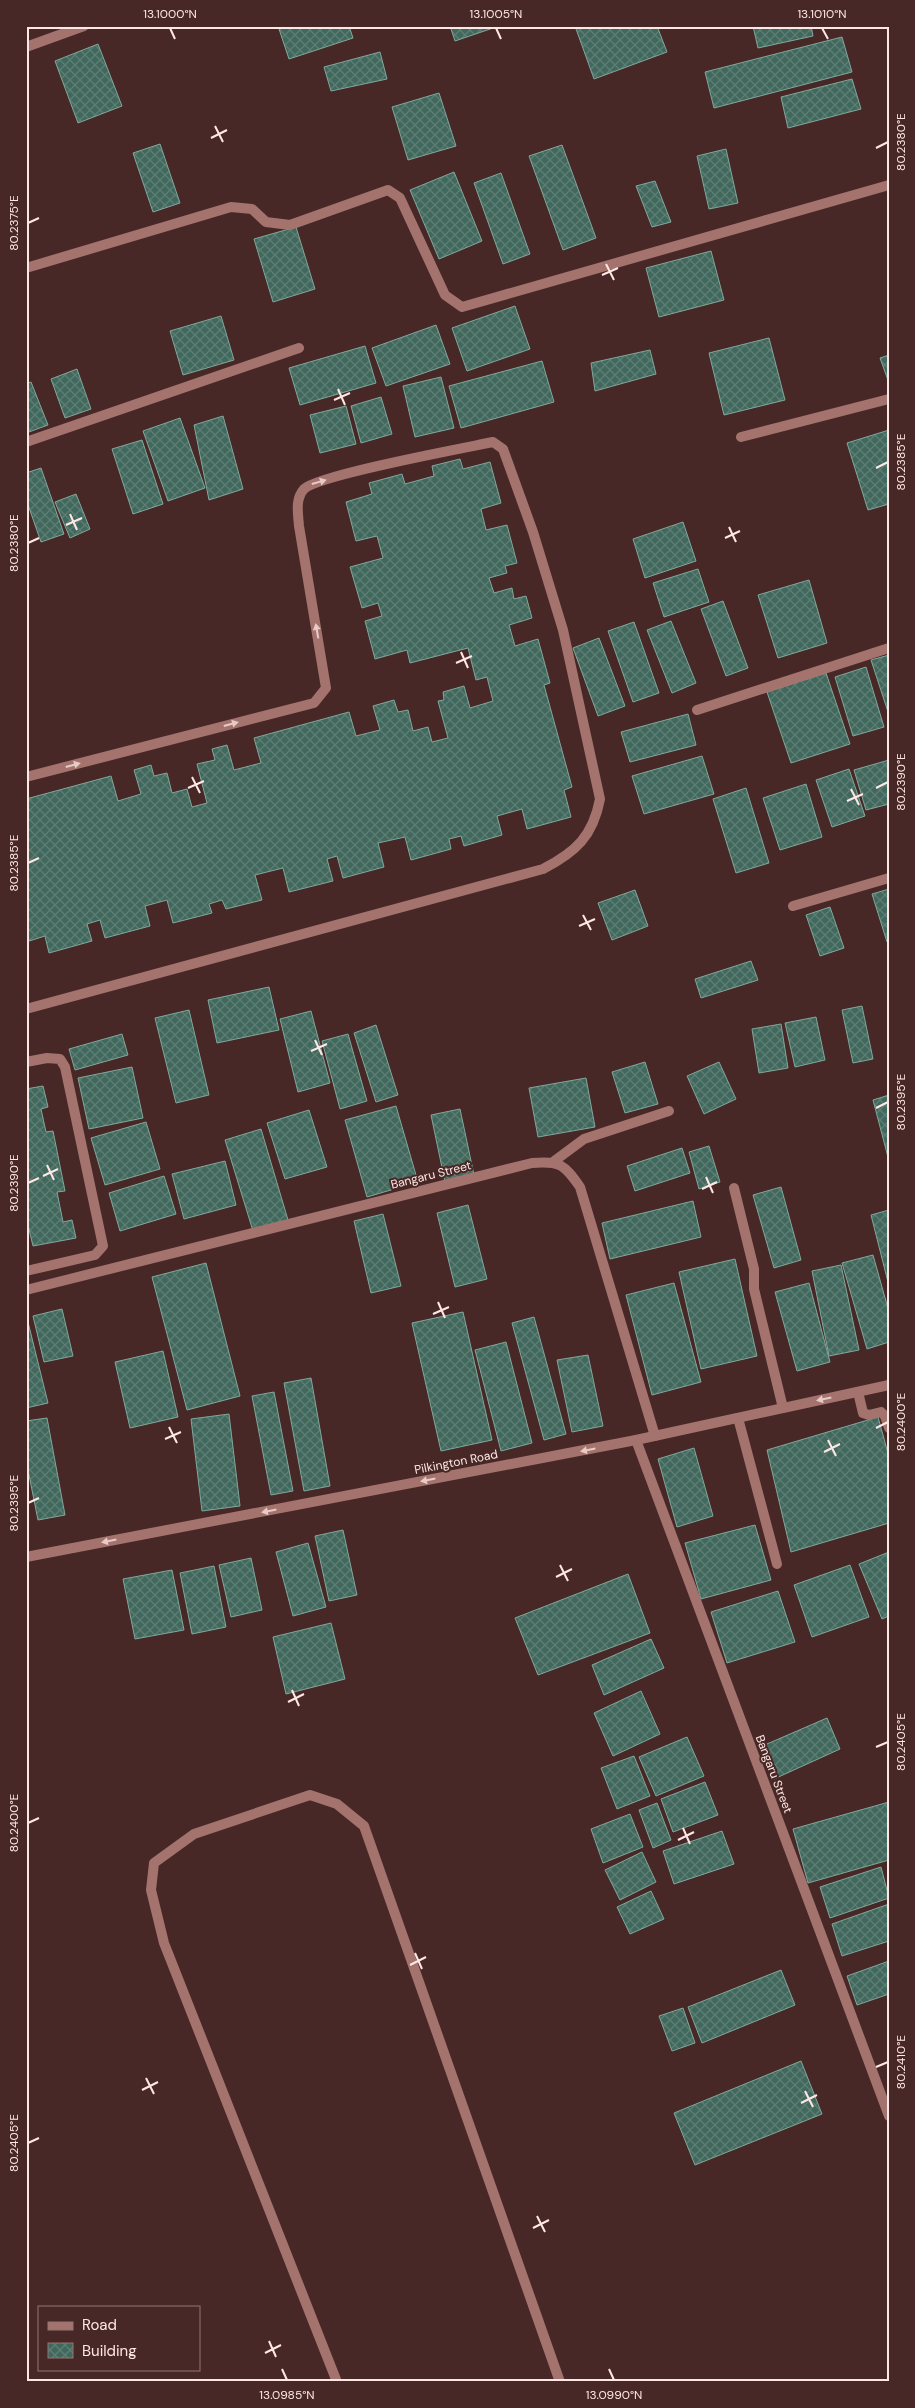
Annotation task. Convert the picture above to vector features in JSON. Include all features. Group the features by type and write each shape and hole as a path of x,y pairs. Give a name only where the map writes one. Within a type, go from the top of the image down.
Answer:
{"street":[{"path":"26,47 84,26"},
{"path":"26,268 231,207 252,209 266,222 290,225 388,190 400,198 445,295 462,307 889,185"},
{"path":"26,442 299,348"},
{"path":"741,437 889,399"},
{"path":"26,777 314,703 326,688 297,503 303,490 311,484 352,472 493,442 503,449 533,532 563,630 600,799 597,819 587,836 564,858 543,869 26,1009"},
{"path":"697,710 889,648"},
{"path":"793,906 889,878"},
{"path":"26,1062 47,1058 60,1059 65,1067 103,1246 95,1255 26,1271"},
{"path":"553,1162 584,1139 669,1110"},
{"name":"Bangaru Street","path":"26,1290 532,1162 553,1162"},
{"path":"553,1162 567,1167 580,1187 656,1436"},
{"path":"734,1188 754,1269 754,1289 783,1408"},
{"name":"Pilkington Road","path":"26,1557 636,1440 889,1385"},
{"path":"858,1392 863,1413 869,1415 881,1412 885,1416 889,1428"},
{"path":"738,1418 777,1564"},
{"name":"Bangaru Street","path":"636,1440 889,2116"},
{"path":"337,2382 164,1943 151,1890 154,1863 194,1834 310,1795 337,1804 364,1826 560,2382"}],"building":[{"path":"278,26 349,26 353,38 289,59"},
{"path":"450,26 499,26 455,41"},
{"path":"575,26 657,26 667,52 594,79"},
{"path":"753,26 811,26 813,36 758,48"},
{"path":"842,37 852,72 714,108 705,72"},
{"path":"98,44 122,106 78,123 55,61"},
{"path":"380,52 387,79 331,91 324,67"},
{"path":"852,79 861,109 788,128 781,97"},
{"path":"439,93 456,146 408,160 392,107"},
{"path":"160,144 180,203 153,212 133,153"},
{"path":"562,145 596,238 563,250 529,156"},
{"path":"726,149 738,203 709,209 697,156"},
{"path":"454,172 482,241 439,259 410,190"},
{"path":"501,173 530,254 503,264 474,183"},
{"path":"655,181 671,222 652,227 636,186"},
{"path":"296,227 315,289 273,302 254,239"},
{"path":"711,251 724,300 659,317 646,268"},
{"path":"515,306 530,349 467,371 452,328"},
{"path":"221,316 234,360 183,375 170,331"},
{"path":"436,325 450,364 386,386 372,348"},
{"path":"769,338 785,400 724,415 709,353"},
{"path":"365,346 376,383 300,405 289,368"},
{"path":"650,350 656,374 595,391 591,363"},
{"path":"889,355 889,383 880,358"},
{"path":"542,361 554,402 461,428 449,386"},
{"path":"77,369 91,409 65,418 51,379"},
{"path":"441,377 454,428 415,437 403,386"},
{"path":"31,382 48,425 26,433 26,384"},
{"path":"381,397 392,434 361,443 351,406"},
{"path":"346,406 356,444 320,453 310,415"},
{"path":"223,416 243,489 209,500 194,425"},
{"path":"180,418 205,488 168,501 143,431"},
{"path":"889,430 889,504 868,510 847,443"},
{"path":"142,440 163,504 133,514 112,449"},
{"path":"460,459 463,469 490,462 501,503 481,509 486,530 507,525 517,563 505,566 507,573 489,578 494,593 512,588 514,599 526,596 532,618 509,625 515,646 538,639 550,683 544,685 572,787 564,790 571,817 527,829 522,809 497,816 502,835 464,846 461,836 449,839 451,849 411,860 405,837 378,843 384,867 343,878 337,856 327,859 333,881 289,892 283,868 255,875 262,900 226,909 222,900 209,904 212,913 173,923 167,900 145,906 150,926 105,938 100,920 87,924 92,941 49,953 45,936 26,942 26,799 111,776 118,801 141,794 134,770 151,765 154,776 167,773 172,793 187,789 192,807 207,803 197,764 215,760 212,749 227,745 234,770 261,763 254,738 349,712 356,736 380,730 373,706 394,700 398,712 408,710 413,731 428,727 432,742 448,738 438,701 444,700 443,692 464,686 470,708 493,701 487,677 476,680 468,648 410,663 407,650 375,659 365,621 382,616 378,603 362,608 350,567 383,558 377,536 356,541 346,502 372,494 369,483 402,474 405,484 434,476 432,466"},
{"path":"41,468 64,534 41,542 26,499 26,473"},
{"path":"76,494 90,529 70,538 55,502"},
{"path":"683,522 696,561 645,578 633,539"},
{"path":"698,569 709,602 664,617 653,583"},
{"path":"809,580 827,643 778,658 758,595"},
{"path":"723,601 748,668 726,676 701,609"},
{"path":"671,621 696,683 672,693 647,630"},
{"path":"634,622 659,693 633,702 608,631"},
{"path":"599,638 625,706 598,716 573,648"},
{"path":"889,655 889,715 871,660"},
{"path":"866,667 884,727 853,736 835,677"},
{"path":"826,673 850,744 791,763 767,692"},
{"path":"688,714 696,745 630,762 621,732"},
{"path":"702,756 714,794 644,814 632,776"},
{"path":"889,760 889,804 866,810 854,770"},
{"path":"849,769 865,816 832,827 816,780"},
{"path":"806,784 822,837 780,850 763,798"},
{"path":"746,788 769,863 736,873 713,799"},
{"path":"889,889 889,941 887,942 872,894"},
{"path":"635,890 648,926 612,940 598,903"},
{"path":"830,907 844,948 820,956 806,915"},
{"path":"751,961 758,980 701,998 695,979"},
{"path":"269,987 279,1030 217,1043 208,1000"},
{"path":"862,1006 873,1059 853,1063 842,1010"},
{"path":"189,1010 209,1095 176,1103 155,1018"},
{"path":"311,1011 330,1083 298,1092 280,1019"},
{"path":"816,1017 825,1060 795,1067 785,1023"},
{"path":"781,1024 788,1068 759,1073 752,1029"},
{"path":"376,1025 398,1095 376,1102 354,1033"},
{"path":"122,1034 128,1055 75,1070 69,1049"},
{"path":"348,1034 367,1101 340,1109 322,1041"},
{"path":"645,1062 658,1104 625,1113 612,1072"},
{"path":"719,1062 736,1099 704,1114 687,1076"},
{"path":"132,1067 143,1118 89,1129 78,1078"},
{"path":"586,1078 595,1127 538,1137 529,1088"},
{"path":"43,1086 48,1107 41,1109 46,1132 53,1131 65,1191 57,1192 63,1222 72,1220 76,1238 33,1246 26,1217 26,1089"},
{"path":"889,1095 889,1161 873,1100"},
{"path":"396,1106 418,1182 367,1197 345,1120"},
{"path":"460,1109 474,1175 445,1182 431,1115"},
{"path":"309,1110 327,1167 285,1179 267,1123"},
{"path":"146,1122 160,1169 105,1185 91,1138"},
{"path":"261,1129 288,1220 253,1231 225,1140"},
{"path":"709,1146 720,1182 699,1189 689,1152"},
{"path":"682,1148 690,1173 635,1191 627,1166"},
{"path":"225,1161 236,1205 184,1219 172,1174"},
{"path":"164,1176 176,1214 120,1231 109,1193"},
{"path":"781,1187 801,1260 774,1268 753,1195"},
{"path":"693,1201 701,1237 610,1259 602,1223"},
{"path":"468,1205 487,1279 455,1287 437,1213"},
{"path":"889,1210 889,1286 871,1215"},
{"path":"383,1214 401,1286 371,1293 354,1221"},
{"path":"873,1255 889,1312 889,1342 867,1349 842,1263"},
{"path":"735,1259 757,1356 701,1369 679,1272"},
{"path":"206,1263 240,1396 187,1410 152,1277"},
{"path":"841,1265 859,1350 829,1356 812,1271"},
{"path":"674,1283 701,1382 652,1395 626,1295"},
{"path":"809,1283 830,1362 797,1371 775,1292"},
{"path":"62,1309 73,1356 44,1362 33,1316"},
{"path":"463,1312 492,1440 441,1451 412,1323"},
{"path":"26,1314 48,1403 26,1408"},
{"path":"534,1317 566,1434 544,1440 512,1323"},
{"path":"506,1342 532,1443 501,1451 475,1350"},
{"path":"163,1351 178,1417 130,1428 115,1362"},
{"path":"588,1355 603,1426 572,1432 557,1360"},
{"path":"311,1378 330,1486 304,1491 284,1383"},
{"path":"274,1392 293,1491 271,1495 252,1396"},
{"path":"229,1414 240,1506 202,1511 191,1419"},
{"path":"878,1417 889,1457 889,1523 791,1552 767,1450"},
{"path":"47,1418 65,1515 38,1520 26,1460 26,1421"},
{"path":"694,1448 713,1516 677,1527 658,1459"},
{"path":"755,1525 771,1580 701,1599 685,1543"},
{"path":"343,1530 357,1595 329,1601 315,1536"},
{"path":"308,1543 326,1607 293,1616 276,1552"},
{"path":"889,1552 889,1616 882,1619 859,1564"},
{"path":"251,1558 262,1610 231,1617 219,1565"},
{"path":"850,1565 869,1617 812,1637 794,1585"},
{"path":"214,1566 226,1627 192,1634 180,1573"},
{"path":"172,1570 184,1630 135,1639 123,1579"},
{"path":"628,1574 650,1633 538,1675 515,1618"},
{"path":"778,1591 795,1642 727,1663 711,1612"},
{"path":"331,1623 345,1679 286,1694 273,1637"},
{"path":"651,1639 664,1668 604,1695 592,1665"},
{"path":"641,1691 660,1734 613,1756 594,1713"},
{"path":"827,1718 840,1749 774,1779 760,1747"},
{"path":"687,1737 704,1776 656,1796 639,1757"},
{"path":"634,1756 650,1796 617,1809 601,1768"},
{"path":"705,1782 718,1815 673,1832 661,1799"},
{"path":"889,1802 889,1860 808,1883 793,1829"},
{"path":"657,1803 671,1840 653,1848 639,1810"},
{"path":"630,1814 643,1847 603,1863 591,1829"},
{"path":"722,1831 734,1864 674,1884 663,1851"},
{"path":"642,1852 656,1882 620,1900 605,1870"},
{"path":"881,1867 889,1898 830,1918 820,1887"},
{"path":"651,1891 664,1919 630,1934 617,1907"},
{"path":"889,1904 889,1941 842,1956 832,1924"},
{"path":"889,1961 889,1994 857,2005 847,1976"},
{"path":"781,1970 795,2005 702,2043 688,2007"},
{"path":"683,2008 695,2043 672,2051 659,2016"},
{"path":"801,2061 822,2114 695,2165 674,2113"}]}
